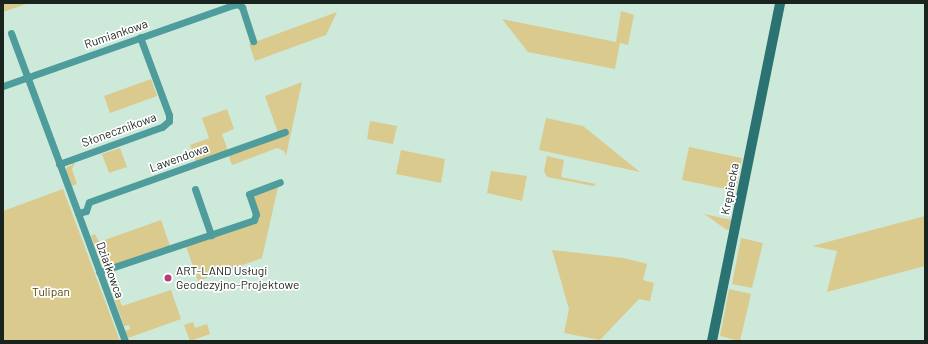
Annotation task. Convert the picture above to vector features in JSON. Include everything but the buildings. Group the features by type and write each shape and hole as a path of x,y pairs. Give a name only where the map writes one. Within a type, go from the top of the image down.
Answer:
{"street":[{"name":"Krępiecka","path":"712,341 780,3"},
{"name":"Rumiankowa","path":"3,86 237,4 242,7 254,41"},
{"path":"11,33 59,164"},
{"name":"Słonecznikowa","path":"59,164 162,127 169,121 167,109 140,37"},
{"name":"Lawendowa","path":"78,214 86,211 90,202 285,132"},
{"name":"Działkowca","path":"59,164 125,341"},
{"path":"99,272 254,220 256,214 249,194 280,182"},
{"path":"195,189 211,235"}],"green space":[{"path":"3,3 29,3 3,12"},
{"path":"621,11 634,15 628,45 620,43 615,69 528,52 502,19 616,42"},
{"path":"337,12 326,35 255,61 249,44"},
{"path":"151,79 157,96 110,113 104,96"},
{"path":"302,82 286,156 284,151 277,148 232,165 228,154 278,133 265,96"},
{"path":"227,109 234,129 222,134 228,151 196,162 190,145 209,138 202,118"},
{"path":"546,118 583,126 640,172 539,150"},
{"path":"370,121 397,126 393,144 367,139"},
{"path":"689,147 742,158 736,191 682,180"},
{"path":"120,148 127,167 109,173 102,154"},
{"path":"401,150 445,159 441,183 396,174"},
{"path":"547,156 564,160 561,177 596,184 593,186 547,177 544,171"},
{"path":"71,162 75,163 72,169 77,184 72,186 66,170 67,167 72,165"},
{"path":"491,171 527,176 522,201 487,193"},
{"path":"279,183 262,258 198,281 186,246 257,221 253,199 254,195"},
{"name":"Tulipan","path":"63,189 120,341 3,341 3,211"},
{"path":"704,214 732,220 730,229 727,230"},
{"path":"925,216 925,266 827,292 837,251 812,246"},
{"path":"161,220 170,246 103,269 91,236 95,234 99,242"},
{"path":"741,238 763,243 752,288 732,284"},
{"path":"552,250 624,258 647,264 643,280 654,283 650,301 639,299 600,340 564,333 569,309"},
{"path":"729,289 751,294 740,341 720,336"},
{"path":"171,290 181,319 128,338 125,331 130,329 129,325 124,326 113,295 117,294 122,306"},
{"path":"193,322 195,328 207,324 210,334 190,341 184,325"}],"place":[{"name":"ART-LAND Usługi Geodezyjno-Projektowe","path":"168,278"}]}
